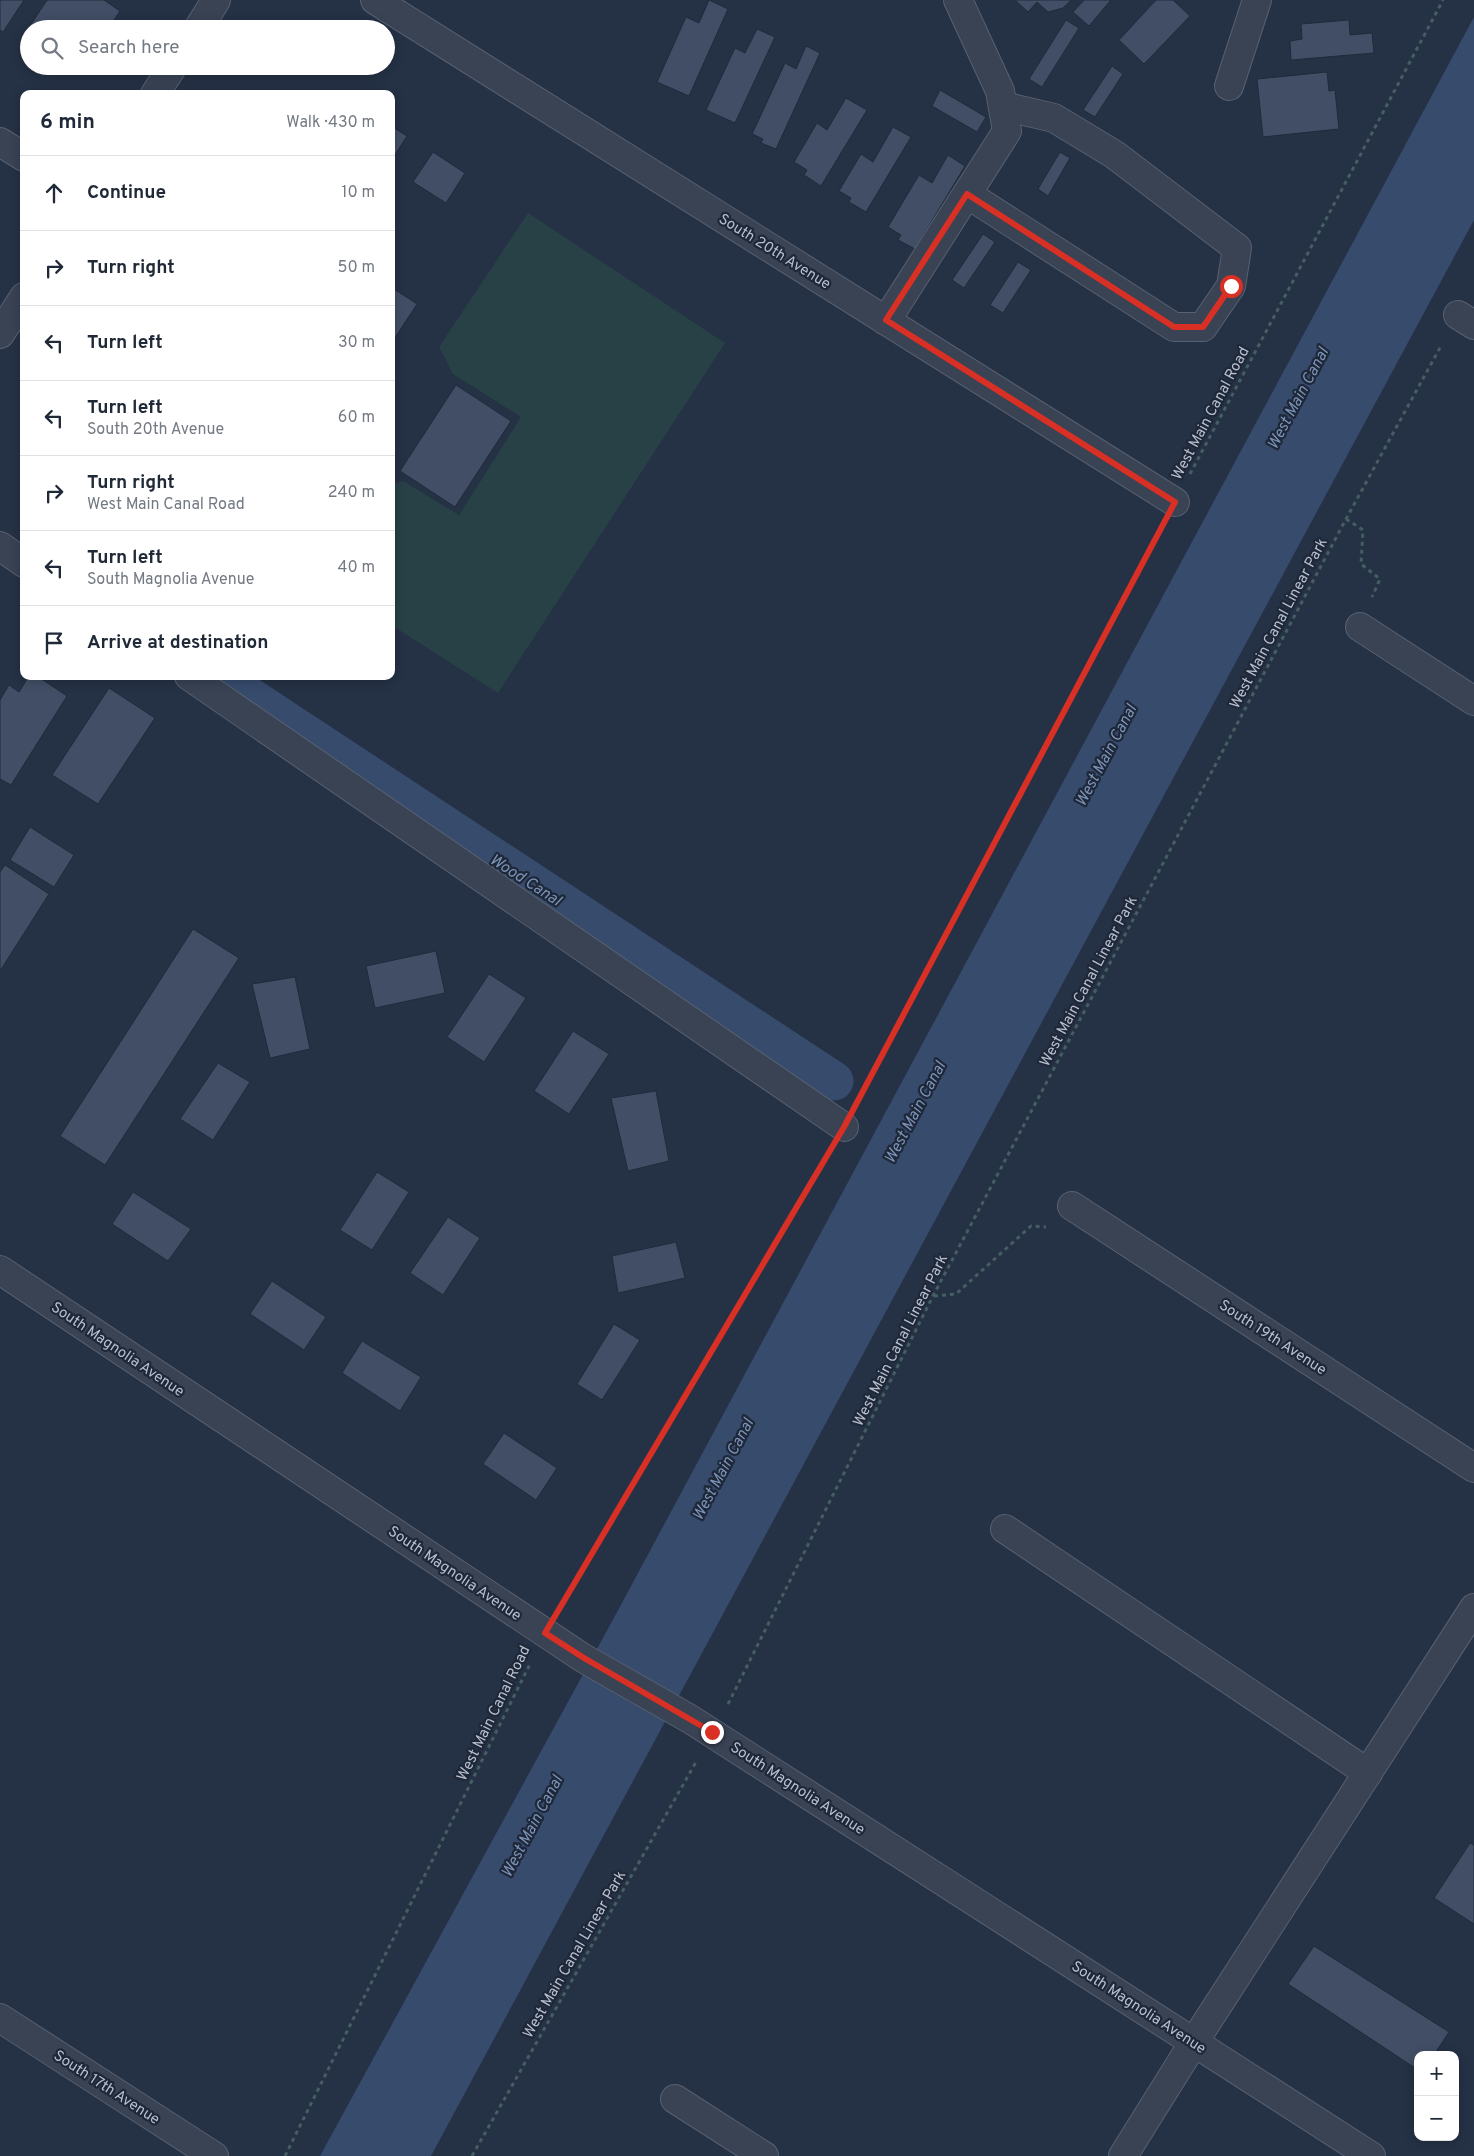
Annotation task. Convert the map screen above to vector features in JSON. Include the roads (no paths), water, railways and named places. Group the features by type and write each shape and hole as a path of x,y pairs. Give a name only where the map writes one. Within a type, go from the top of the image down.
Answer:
{"street":[{"path":"204,20 216,0"},
{"name":"South 20th Avenue","path":"375,0 1175,502"},
{"path":"886,320 1007,131 1000,91 958,0"},
{"path":"1229,86 1257,0"},
{"path":"158,90 167,75"},
{"path":"967,194 1174,327 1203,327 1231,286 1237,248 1114,155 1054,118 1003,106"},
{"path":"0,142 20,154"},
{"path":"0,334 20,303"},
{"path":"0,546 20,560"},
{"path":"1360,627 1474,701"},
{"path":"195,680 844,1127"},
{"name":"South 19th Avenue","path":"1072,1206 1474,1468"},
{"name":"South Magnolia Avenue","path":"0,1270 545,1633 584,1658 690,1719 1371,2156"},
{"path":"1005,1529 1368,1773"},
{"path":"1123,2156 1194,2042 1474,1608"},
{"name":"South 17th Avenue","path":"0,2018 214,2156"},
{"path":"675,2099 764,2156"}],"water":[{"name":"West Main Canal","path":"1474,17 1474,220 431,2156 320,2156 616,1614"}],"waterway":[{"name":"Wood Canal","path":"224,680 834,1081"}]}
